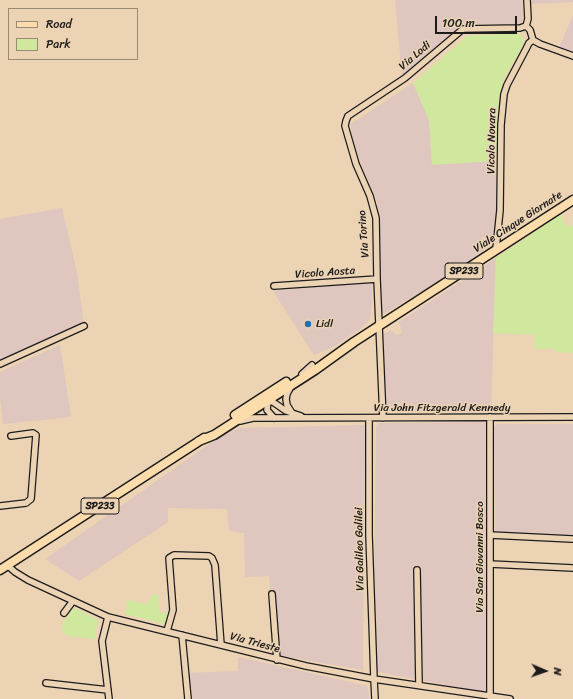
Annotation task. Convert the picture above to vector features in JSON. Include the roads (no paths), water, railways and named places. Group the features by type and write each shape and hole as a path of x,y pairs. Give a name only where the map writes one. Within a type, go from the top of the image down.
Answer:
{"main road":[{"name":"Viale Cinque Giornate","path":"0,570 234,419 312,366 354,342 573,200"},
{"name":"Viale Cinque Giornate","path":"234,419 268,400 315,370 354,342"}],"street":[{"path":"526,0 528,19 526,26 530,30 533,40 573,56"},
{"name":"Via Lodi","path":"346,121 348,116 404,78 463,30 520,28 526,26"},
{"name":"Vicolo Novara","path":"496,249 500,210 501,125 504,94 507,85 526,49 533,40"},
{"name":"Via Torino","path":"346,121 345,126 354,158 370,196 376,218 376,279 383,418"},
{"name":"Vicolo Aosta","path":"274,286 376,279"},
{"path":"0,364 84,326"},
{"path":"274,418 267,410 269,397 312,366"},
{"path":"291,385 286,400 292,413"},
{"name":"Via John Fitzgerald Kennedy","path":"268,400 292,413 311,419"},
{"name":"Via San Giovanni Bosco","path":"490,417 490,697"},
{"name":"Via John Fitzgerald Kennedy","path":"234,419 573,417"},
{"name":"Via Galileo Galilei","path":"369,418 369,535 375,699"},
{"path":"0,506 26,503 31,499 36,435 33,433 11,436"},
{"path":"490,535 572,539"},
{"path":"167,631 173,610 171,556 209,556 212,558 215,565 221,645"},
{"path":"490,564 573,568"},
{"name":"Via Trieste","path":"7,565 28,580 108,617 277,660 323,670 510,699"},
{"path":"416,570 419,685"},
{"path":"272,594 277,660"},
{"path":"64,613 73,601"},
{"path":"108,617 102,641 109,699"},
{"path":"182,635 188,699"},
{"path":"46,683 108,690"}],"place":[{"name":"Lidl","path":"308,324"}]}
